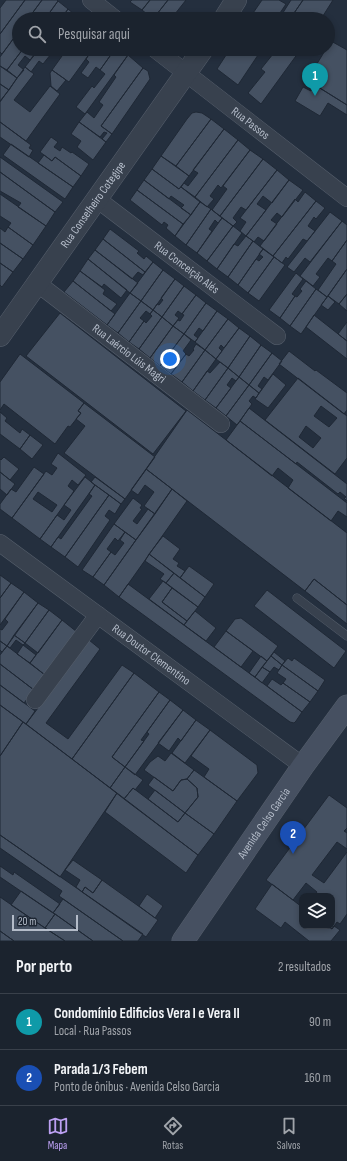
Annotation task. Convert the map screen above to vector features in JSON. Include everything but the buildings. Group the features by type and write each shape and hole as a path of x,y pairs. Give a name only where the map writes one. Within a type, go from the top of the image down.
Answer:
{"main road":[{"name":"Avenida Celso Garcia","path":"183,941 303,766 347,706"}],"street":[{"path":"91,0 106,12"},
{"path":"228,12 236,0"},
{"name":"Rua Passos","path":"164,56 347,198"},
{"name":"Rua Conselheiro Cotegipe","path":"0,336 198,56"},
{"name":"Rua Conceição Alés","path":"97,199 277,336"},
{"name":"Rua Laércio Lúis Magri","path":"37,283 221,424"},
{"name":"Rua Doutor Clementino","path":"2,550 98,615 303,766"},
{"path":"35,700 98,615"}],"lane":[{"path":"297,598 347,636"}],"place":[{"name":"Condomínio Edificios Vera I e Vera II","path":"315,96"},
{"name":"Parada 1/3 Febem","path":"293,854"}]}
